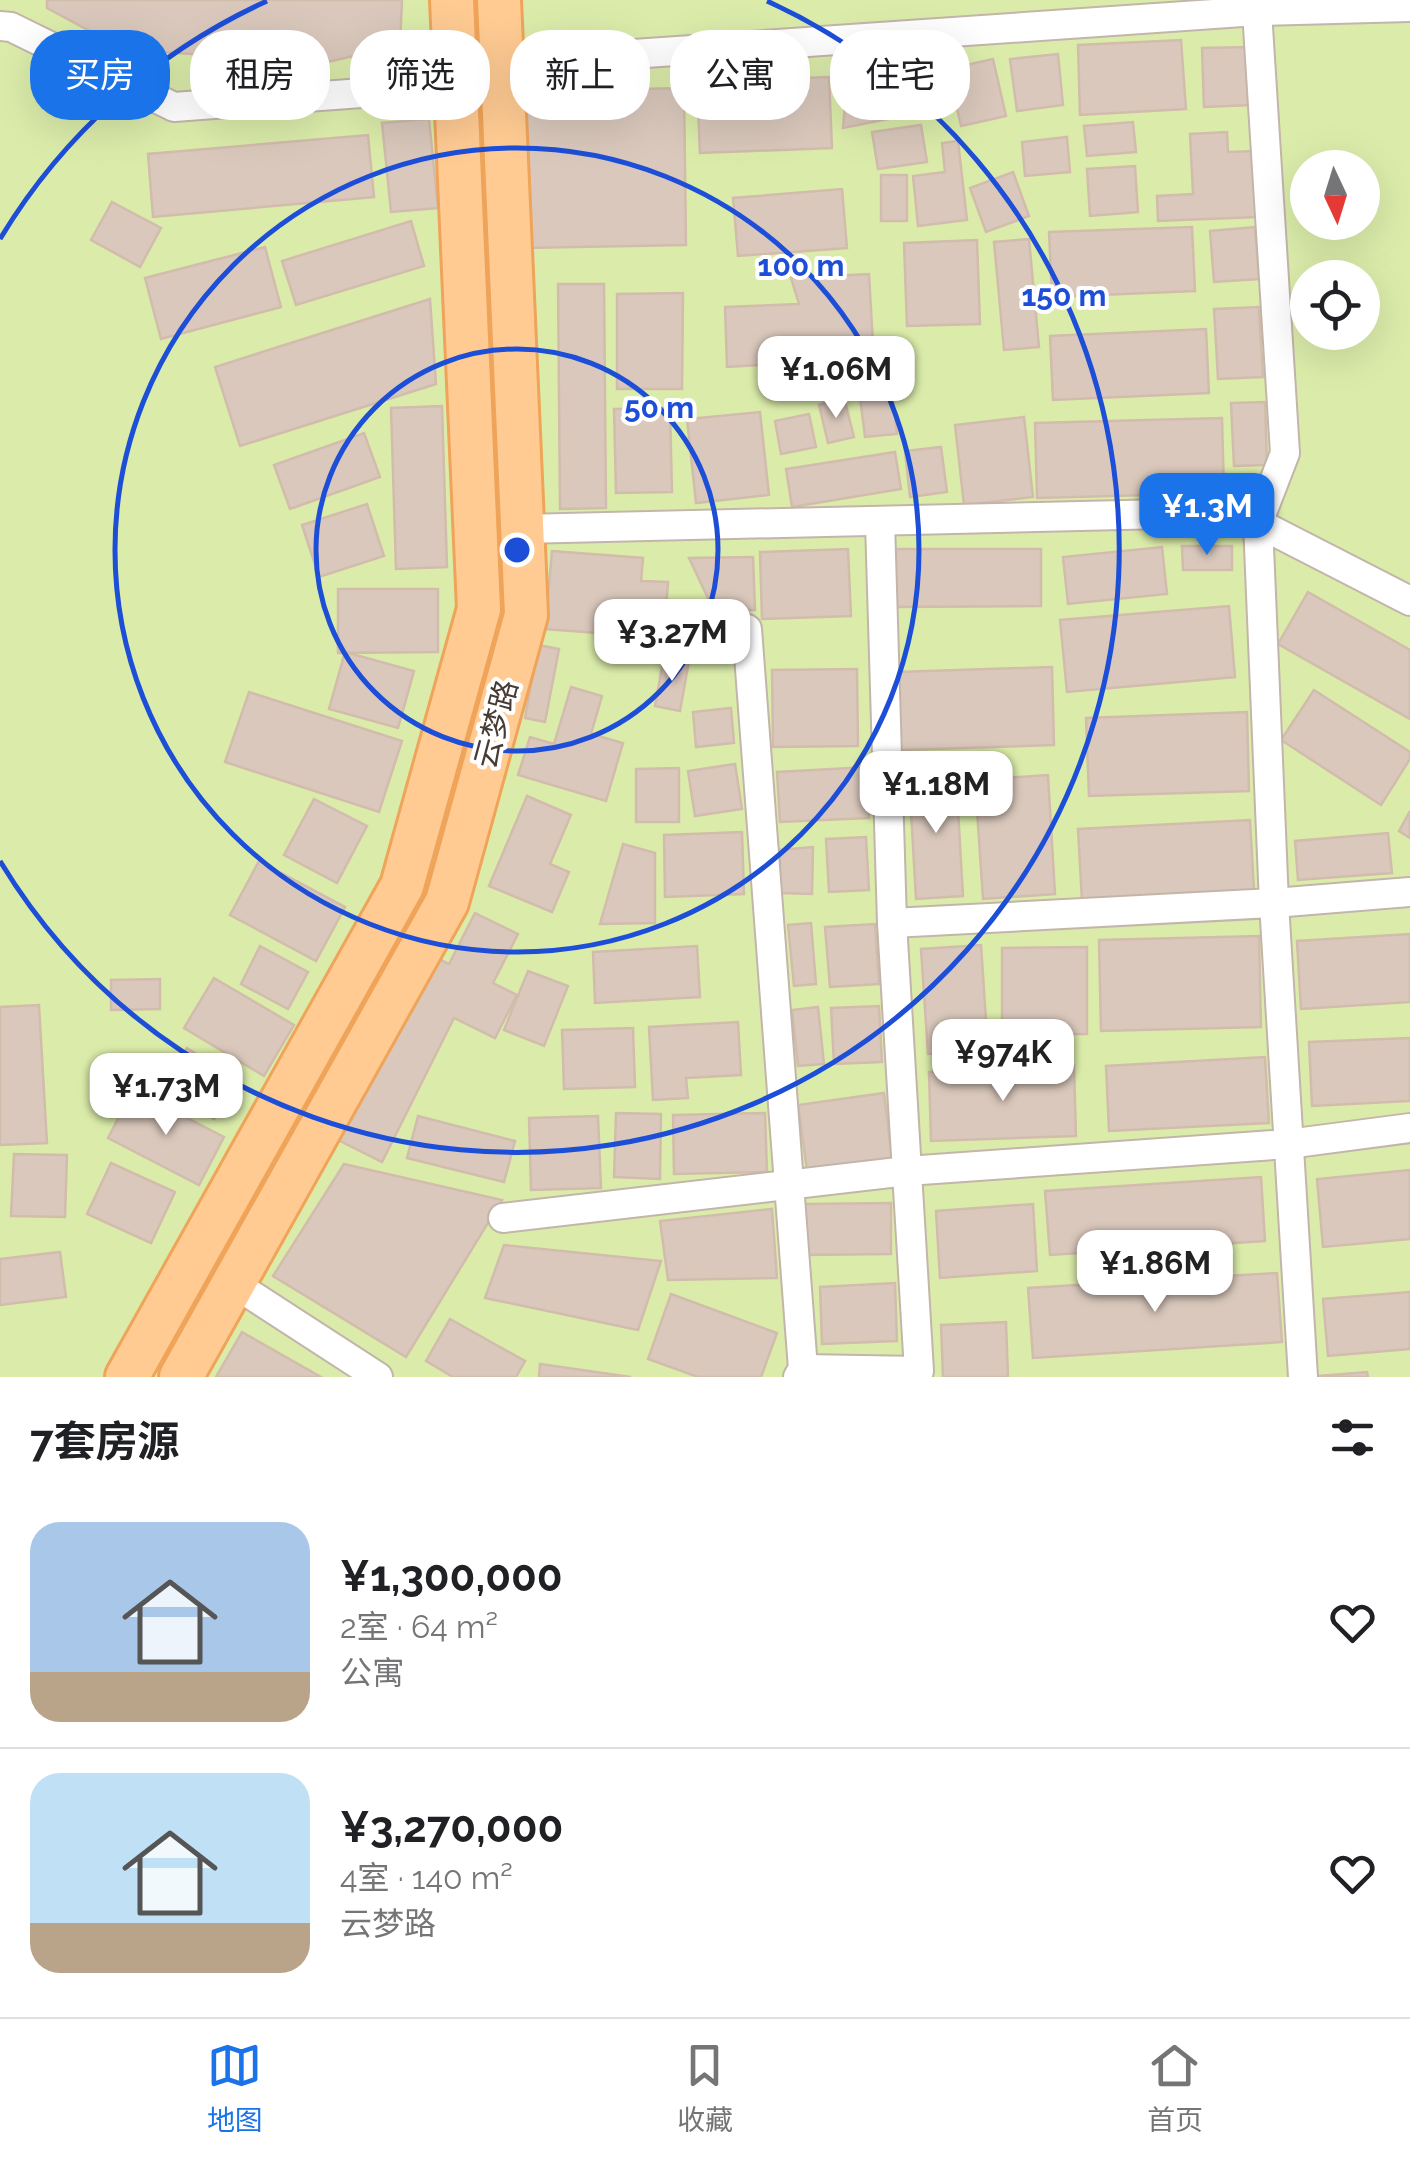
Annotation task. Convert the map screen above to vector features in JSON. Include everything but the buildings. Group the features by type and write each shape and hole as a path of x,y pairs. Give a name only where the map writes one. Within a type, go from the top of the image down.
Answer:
{"main road":[{"path":"452,0 453,30"},
{"name":"云梦路","path":"181,1377 447,902 526,616 500,0"},
{"path":"127,1377 402,886 478,609 457,120"}],"street":[{"path":"502,63 1257,12 1410,6"},
{"path":"1257,12 1285,453 1258,523 1274,903 1302,1377"},
{"path":"0,26 11,27 174,107 350,94"},
{"path":"522,529 1166,514 1258,523 1410,601"},
{"path":"747,629 801,1373 919,1371 892,923 880,522"},
{"path":"892,923 1410,892"},
{"path":"503,1218 907,1171 1288,1144 1410,1128"},
{"path":"233,1284 378,1377"}],"green space":[{"path":"0,0 1410,0 1410,1377 0,1377"}]}
